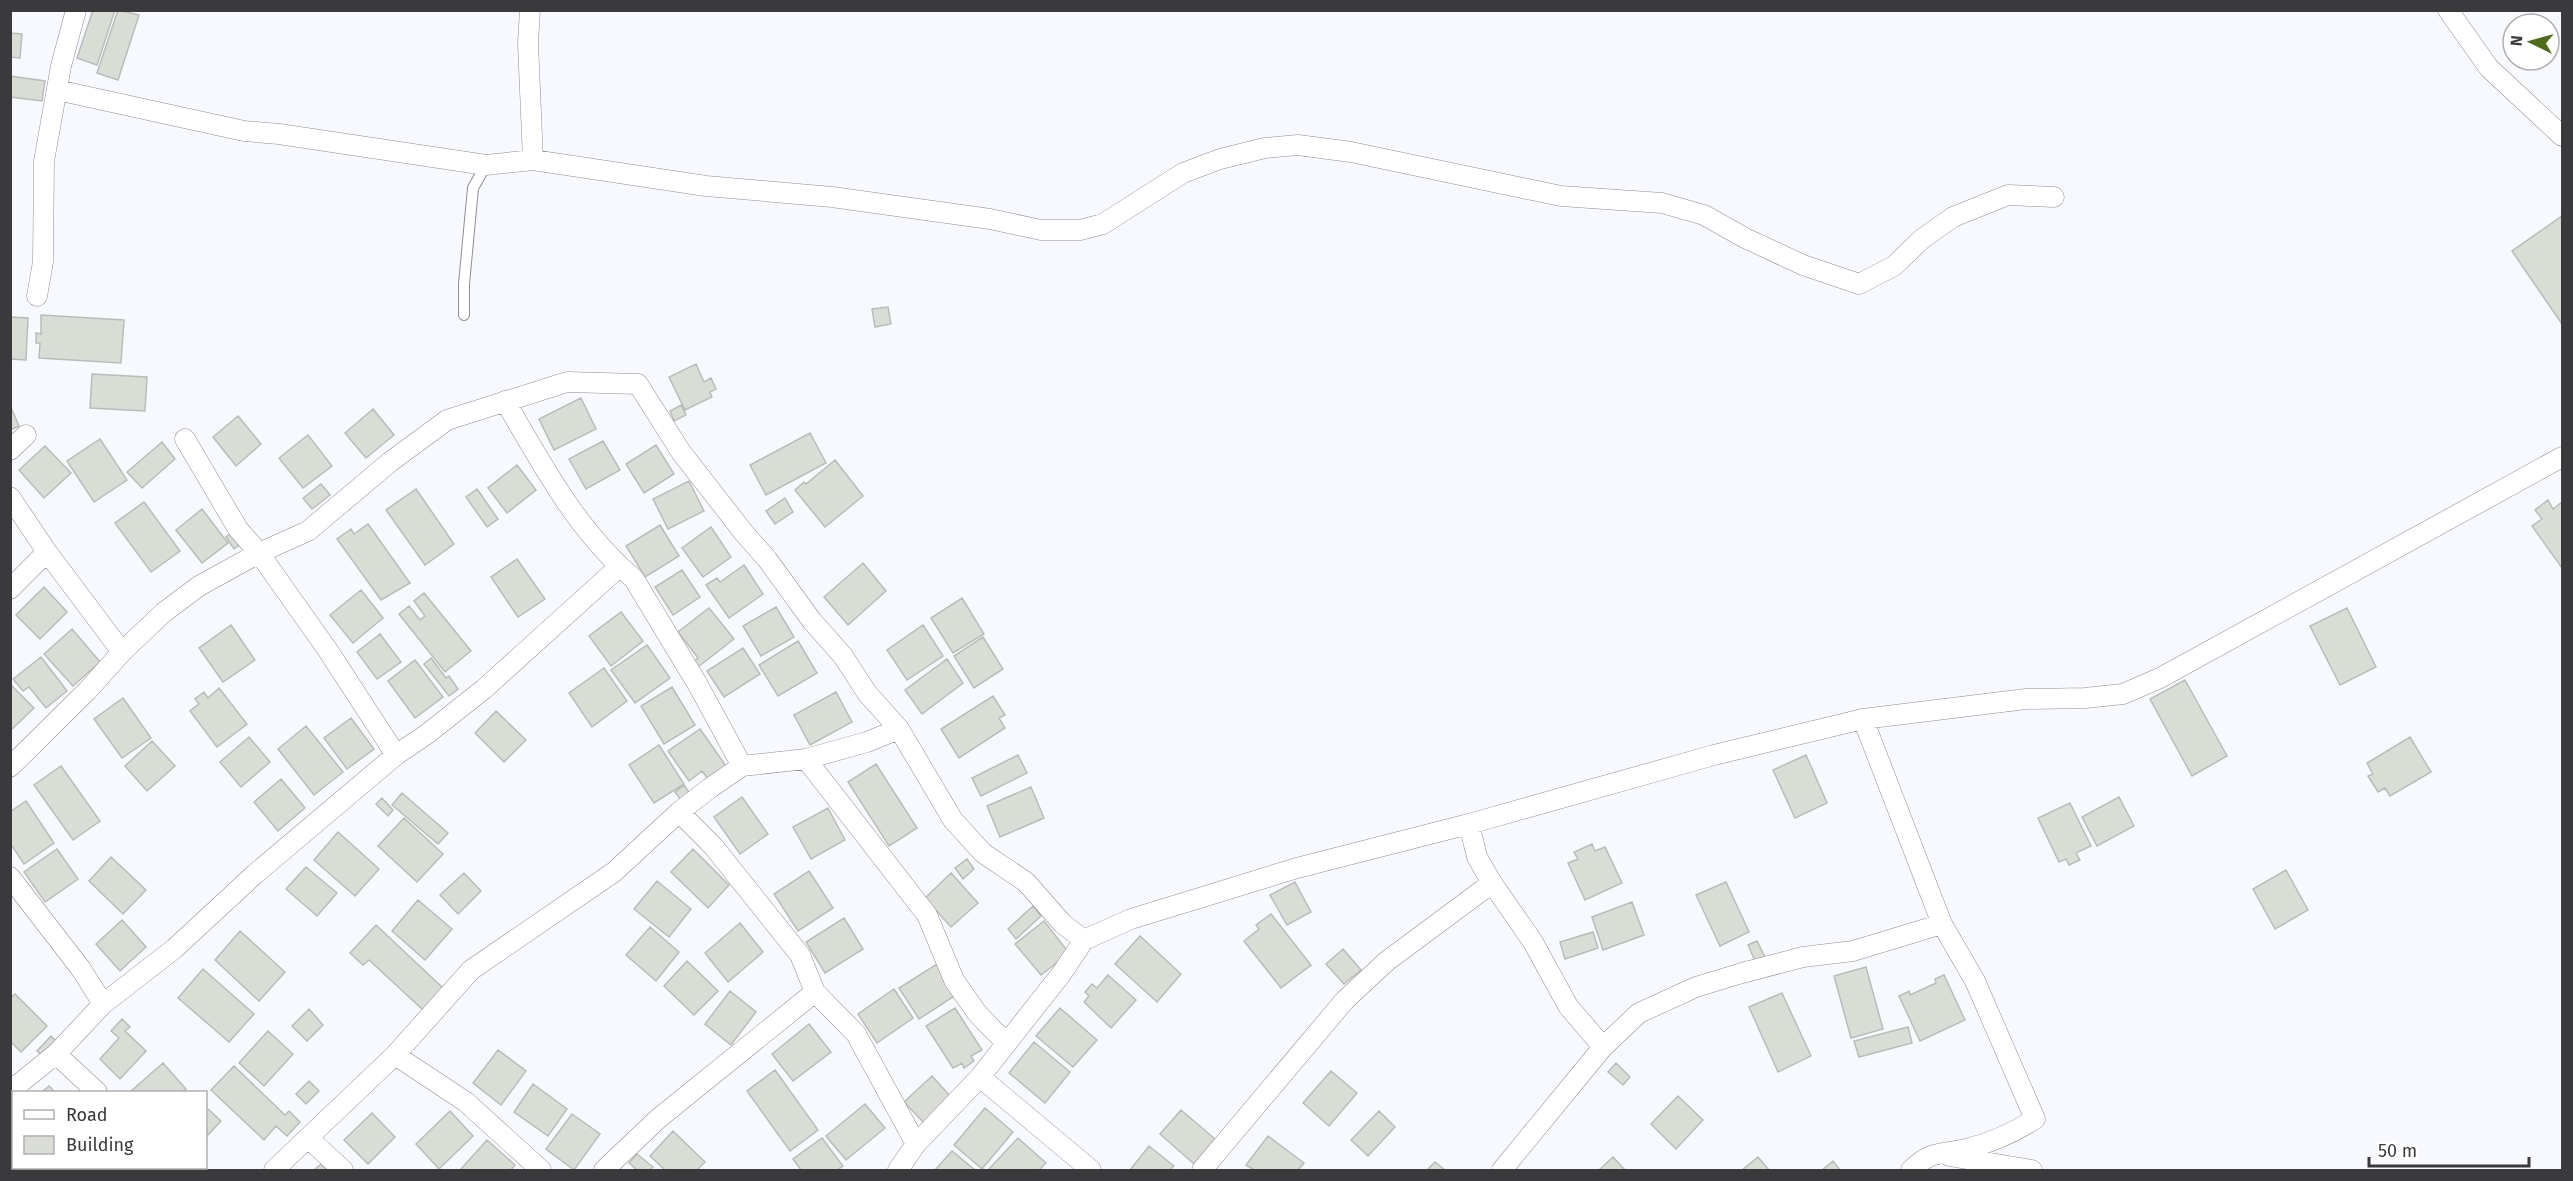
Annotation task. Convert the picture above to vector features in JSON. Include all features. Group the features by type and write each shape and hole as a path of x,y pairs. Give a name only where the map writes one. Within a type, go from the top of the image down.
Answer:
{"street":[{"path":"37,296 43,262 44,161 61,66 76,10"},
{"path":"530,10 528,43 533,160"},
{"path":"2448,10 2489,68 2562,136"},
{"path":"57,90 244,131 486,165 533,160 706,186 832,197 980,217 1041,230 1080,230 1103,224 1183,173 1220,159 1265,148 1298,145 1351,152 1561,196 1662,203 1704,215 1745,238 1803,265 1859,284 1894,266 1922,239 1953,217 2008,195 2054,197"},
{"path":"10,767 87,691 122,651 163,613 198,586 259,553 308,531 390,462 447,420 567,382 638,384 681,452 767,559 812,621 843,656 867,693 899,729 953,820 983,853 1026,882 1063,924 1084,940"},
{"path":"505,401 557,490 619,567 634,579 698,685 742,766"},
{"path":"10,450 26,435"},
{"path":"185,439 238,529 259,553 327,649 396,755"},
{"path":"898,1170 916,1143 980,1077 1062,973 1084,940 1131,919 1297,868 1469,824 1714,754 1863,719 2026,699 2085,698 2123,694 2160,678 2562,457"},
{"path":"10,497 47,552 122,651"},
{"path":"10,589 47,552"},
{"path":"10,1091 56,1054 103,1004 174,949 255,874 396,755 428,734 484,689 619,567"},
{"path":"1863,719 1942,924 1975,981 2035,1119 2009,1136 1966,1149 1934,1153 1911,1170"},
{"path":"274,1170 395,1055 471,970 614,872 679,812 742,766 806,759 867,742 899,729"},
{"path":"806,759 927,915 954,980 977,1013 1006,1043"},
{"path":"679,812 712,846 800,954 815,992 856,1034 916,1143"},
{"path":"1469,824 1477,856 1492,883 1533,942 1569,1006 1603,1047"},
{"path":"10,877 81,969 103,1004"},
{"path":"1202,1170 1345,1000 1387,961 1492,883"},
{"path":"1502,1170 1603,1047 1639,1013 1696,987 1803,957 1852,951 1942,924"},
{"path":"604,1170 659,1118 815,992"},
{"path":"56,1054 96,1091"},
{"path":"395,1055 466,1102 541,1170"},
{"path":"980,1077 1091,1170"},
{"path":"308,1138 343,1170"},
{"path":"1934,1153 2032,1170"}],"lane":[{"path":"464,315 464,284 473,188 486,165"}],"building":[{"path":"93,10 115,10 97,65 77,58"},
{"path":"118,10 139,15 118,80 97,73"},
{"path":"10,33 22,34 20,58 10,57"},
{"path":"10,76 45,81 42,101 10,97"},
{"path":"2562,216 2562,324 2512,251"},
{"path":"888,307 891,324 875,327 872,309"},
{"path":"41,315 124,320 121,363 39,358 40,343 36,343 36,333 41,334"},
{"path":"10,317 28,318 26,360 10,359"},
{"path":"696,364 704,382 711,378 716,389 710,392 712,397 685,410 669,377"},
{"path":"92,374 147,377 145,411 90,408"},
{"path":"581,398 596,429 554,450 539,419"},
{"path":"10,405 19,426 10,430"},
{"path":"681,405 686,415 674,421 670,411"},
{"path":"373,409 394,435 366,458 345,433"},
{"path":"238,416 261,444 236,466 213,437"},
{"path":"810,433 826,463 766,495 750,465"},
{"path":"308,435 332,466 303,488 279,458"},
{"path":"100,439 127,480 94,502 67,461"},
{"path":"603,441 620,470 586,489 569,459"},
{"path":"162,442 175,459 142,488 127,472"},
{"path":"656,445 674,474 644,493 626,464"},
{"path":"45,446 71,473 44,498 19,470"},
{"path":"835,460 863,496 825,527 795,490"},
{"path":"517,465 536,490 507,513 488,488"},
{"path":"689,481 704,511 668,529 653,499"},
{"path":"321,484 330,495 312,509 303,498"},
{"path":"416,489 454,544 425,565 386,510"},
{"path":"477,489 498,519 487,527 466,497"},
{"path":"785,498 793,512 775,524 766,511"},
{"path":"2548,500 2553,509 2562,502 2562,568 2532,526 2542,519 2535,510"},
{"path":"144,502 180,551 151,572 115,523"},
{"path":"202,509 228,543 202,563 176,530"},
{"path":"368,524 410,583 381,600 337,539 351,529 354,534"},
{"path":"660,525 679,556 645,577 626,546"},
{"path":"711,527 731,557 703,577 682,548"},
{"path":"233,532 242,543 234,549 226,537"},
{"path":"517,559 545,599 518,617 491,577"},
{"path":"863,563 886,591 848,625 824,597"},
{"path":"744,565 763,594 729,618 706,585 717,578 720,582"},
{"path":"682,570 700,597 673,615 655,587"},
{"path":"44,587 67,612 40,639 16,615"},
{"path":"361,590 383,618 353,643 330,615"},
{"path":"424,593 471,651 445,672 399,614 409,606 420,620 425,616 414,601"},
{"path":"962,598 984,634 953,653 931,618"},
{"path":"776,607 794,637 761,656 743,626"},
{"path":"709,608 734,639 698,667 694,662 698,658 678,632"},
{"path":"2347,608 2376,667 2340,685 2310,626"},
{"path":"621,612 643,641 611,666 589,636"},
{"path":"231,625 255,660 223,682 199,648"},
{"path":"923,625 943,656 907,680 887,650"},
{"path":"72,629 100,662 73,686 44,654"},
{"path":"380,634 401,662 377,679 357,652"},
{"path":"983,637 1003,669 974,688 954,656"},
{"path":"798,641 817,673 778,696 759,665"},
{"path":"647,645 670,678 635,703 611,670"},
{"path":"743,648 760,674 724,697 707,671"},
{"path":"41,657 67,691 46,708 29,687 23,691 13,679"},
{"path":"431,658 446,678 449,676 458,689 449,696 424,664"},
{"path":"947,659 963,683 922,714 905,690"},
{"path":"415,660 443,697 415,718 388,681"},
{"path":"604,668 627,701 592,727 569,693"},
{"path":"2185,680 2227,756 2192,776 2150,699"},
{"path":"10,684 34,708 10,731"},
{"path":"672,687 695,725 664,744 641,706"},
{"path":"219,688 247,724 217,747 190,711 199,704 195,699 204,692 208,698"},
{"path":"836,692 852,722 810,745 794,715"},
{"path":"993,696 1005,715 999,718 1005,728 959,758 941,729"},
{"path":"123,698 151,738 122,758 94,719"},
{"path":"496,711 526,740 504,762 475,733"},
{"path":"351,718 374,749 347,769 324,738"},
{"path":"306,726 343,772 314,795 278,749"},
{"path":"700,729 726,766 708,779 702,771 689,781 668,751"},
{"path":"249,737 270,762 241,787 220,762"},
{"path":"2410,737 2431,772 2390,796 2385,788 2378,792 2368,776 2373,774 2367,763"},
{"path":"152,741 175,766 147,791 125,766"},
{"path":"659,745 684,784 654,803 629,765"},
{"path":"1018,755 1027,773 981,796 972,778"},
{"path":"1806,755 1827,803 1795,818 1773,770"},
{"path":"876,764 917,828 889,846 848,782"},
{"path":"61,766 100,821 73,840 34,785"},
{"path":"281,779 305,808 278,831 254,802"},
{"path":"684,785 691,795 682,802 675,792"},
{"path":"1031,787 1044,818 1000,837 987,806"},
{"path":"402,793 448,833 438,844 392,805"},
{"path":"742,797 768,834 740,854 714,817"},
{"path":"2119,797 2134,826 2097,846 2082,817"},
{"path":"382,798 393,810 388,816 376,804"},
{"path":"26,801 54,843 24,864 10,843 10,812"},
{"path":"2070,803 2091,846 2076,853 2080,860 2069,865 2066,859 2059,862 2038,818"},
{"path":"828,808 845,840 811,859 793,827"},
{"path":"404,818 443,854 417,882 378,846"},
{"path":"338,832 379,869 355,896 314,860"},
{"path":"1592,844 1595,851 1605,847 1622,883 1585,900 1568,863 1578,859 1574,852"},
{"path":"57,849 78,879 45,902 24,872"},
{"path":"693,849 729,885 708,908 671,872"},
{"path":"111,857 146,890 123,914 89,881"},
{"path":"967,859 974,869 963,879 955,868"},
{"path":"306,867 337,893 317,916 286,889"},
{"path":"2286,870 2308,910 2275,929 2253,889"},
{"path":"809,871 833,908 798,931 774,894"},
{"path":"464,873 481,891 458,914 440,895"},
{"path":"951,873 978,903 951,927 925,898"},
{"path":"657,881 691,909 669,937 634,909"},
{"path":"1295,882 1311,912 1287,925 1270,895"},
{"path":"1726,882 1749,932 1720,946 1696,895"},
{"path":"418,900 452,929 425,960 392,931"},
{"path":"1632,902 1644,935 1603,950 1592,917"},
{"path":"1033,906 1041,916 1016,939 1008,929"},
{"path":"1271,914 1311,965 1281,988 1244,941 1259,929 1256,925"},
{"path":"844,918 863,949 825,973 806,942"},
{"path":"122,920 146,947 120,971 96,944"},
{"path":"1044,921 1069,953 1041,975 1015,944"},
{"path":"740,923 763,952 728,982 705,953"},
{"path":"376,925 443,988 423,1010 369,960 363,965 350,953"},
{"path":"650,927 679,952 656,981 626,955"},
{"path":"240,931 285,972 259,1001 215,960"},
{"path":"1593,932 1598,948 1565,959 1560,942"},
{"path":"1140,936 1181,974 1157,1002 1115,964"},
{"path":"1757,941 1765,957 1755,961 1748,945"},
{"path":"1343,949 1361,970 1344,984 1326,964"},
{"path":"687,961 718,991 694,1015 664,986"},
{"path":"937,964 956,995 919,1019 899,988"},
{"path":"1866,967 1883,1029 1851,1038 1834,976"},
{"path":"203,969 254,1014 229,1042 178,998"},
{"path":"1108,975 1136,1000 1111,1028 1084,1002 1089,996 1085,992 1092,984 1097,988"},
{"path":"1944,975 1965,1020 1920,1041 1899,996 1909,991 1910,995 1936,983 1935,979"},
{"path":"894,989 913,1018 877,1043 858,1014"},
{"path":"730,991 756,1012 731,1045 705,1024"},
{"path":"1782,993 1811,1056 1778,1072 1749,1007"},
{"path":"15,994 47,1026 21,1052 10,1041 10,998"},
{"path":"955,1008 982,1050 971,1056 974,1061 964,1068 962,1063 953,1068 926,1026"},
{"path":"1060,1008 1097,1040 1073,1067 1036,1036"},
{"path":"309,1009 323,1025 307,1041 292,1026"},
{"path":"122,1019 130,1027 125,1031 146,1051 120,1079 100,1059 119,1038 111,1031"},
{"path":"809,1024 831,1052 793,1081 772,1054"},
{"path":"1908,1027 1912,1043 1859,1057 1854,1041"},
{"path":"268,1031 293,1054 264,1086 239,1063"},
{"path":"51,1036 57,1042 43,1057 37,1051"},
{"path":"1034,1042 1070,1072 1045,1103 1009,1073"},
{"path":"498,1050 526,1071 501,1105 473,1083"},
{"path":"163,1063 186,1089 183,1091 131,1091"},
{"path":"1616,1063 1630,1077 1623,1085 1608,1072"},
{"path":"234,1066 285,1115 289,1111 300,1122 287,1136 276,1126 264,1140 211,1090"},
{"path":"775,1070 818,1130 790,1151 747,1091"},
{"path":"1331,1071 1357,1093 1329,1126 1303,1103"},
{"path":"932,1076 952,1098 924,1123 904,1102"},
{"path":"309,1081 319,1091 306,1104 296,1094"},
{"path":"533,1084 567,1109 548,1136 514,1112"},
{"path":"49,1086 54,1091 43,1091"},
{"path":"1678,1096 1703,1120 1676,1149 1651,1124"},
{"path":"865,1104 885,1128 846,1160 826,1136"},
{"path":"207,1108 221,1121 207,1136"},
{"path":"985,1108 1013,1132 982,1169 954,1145"},
{"path":"1181,1110 1215,1139 1194,1164 1160,1134"},
{"path":"450,1111 473,1136 439,1169 416,1144"},
{"path":"1379,1111 1395,1127 1368,1156 1351,1140"},
{"path":"372,1113 395,1137 368,1164 344,1140"},
{"path":"572,1114 600,1134 574,1170 546,1149"},
{"path":"673,1131 705,1162 697,1170 665,1170 650,1156"},
{"path":"1268,1136 1304,1163 1298,1170 1254,1170 1246,1165"},
{"path":"822,1138 843,1166 837,1170 801,1170 793,1159"},
{"path":"1018,1138 1046,1163 1039,1170 988,1170"},
{"path":"487,1140 515,1165 511,1170 460,1170"},
{"path":"1149,1146 1174,1166 1170,1170 1130,1170"},
{"path":"12,1150 12,1169 47,1170 10,1170 10,1151"},
{"path":"952,1151 975,1170 935,1170"},
{"path":"637,1154 653,1167 650,1170 637,1170 629,1163"},
{"path":"1613,1157 1625,1170 1599,1170"},
{"path":"1758,1157 1769,1170 1742,1170"},
{"path":"1833,1161 1840,1170 1822,1170"},
{"path":"1435,1162 1445,1170 1427,1170"},
{"path":"321,1164 327,1170 314,1170"},
{"path":"144,1169 146,1170 113,1170"}]}
